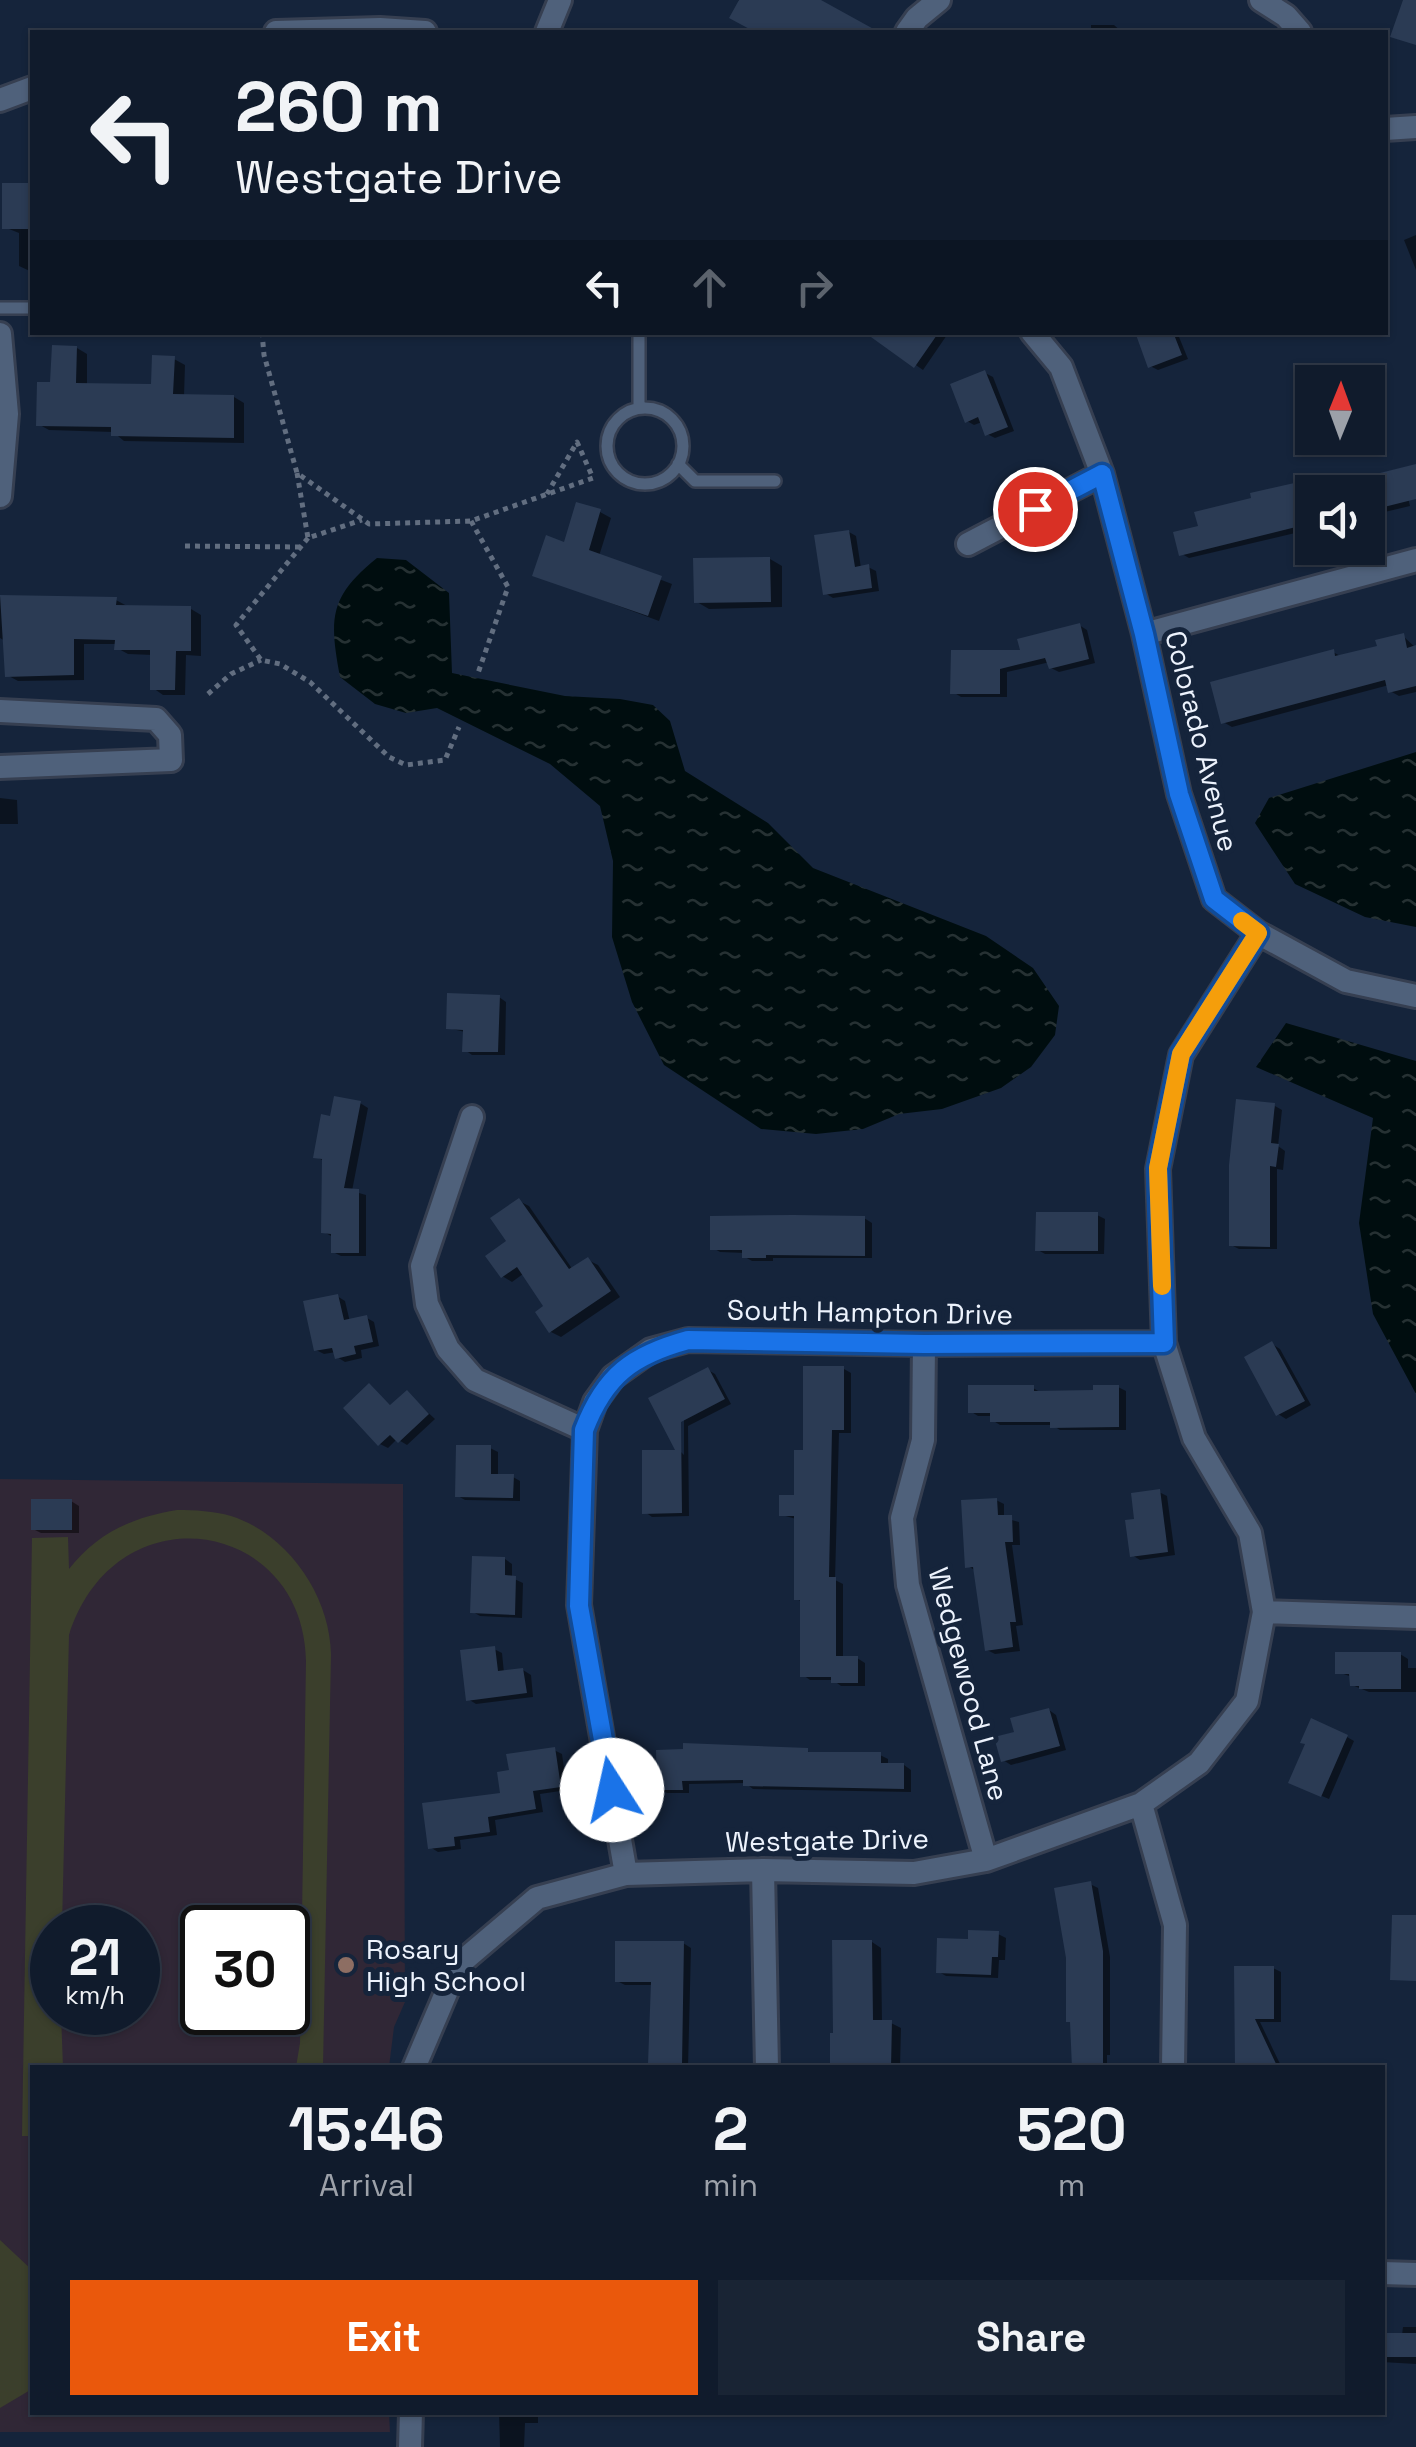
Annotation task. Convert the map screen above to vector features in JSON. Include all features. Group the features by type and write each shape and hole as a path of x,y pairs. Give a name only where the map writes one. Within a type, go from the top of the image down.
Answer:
{"street":[{"path":"547,30 560,0"},
{"path":"908,30 938,0"},
{"path":"1261,0 1286,16 1298,30"},
{"path":"345,30 395,30"},
{"path":"0,100 30,89"},
{"path":"1388,129 1416,127"},
{"path":"0,334 0,496"},
{"name":"Colorado Avenue","path":"1034,335 1060,368 1102,474 1144,634 1179,794 1214,899 1258,933 1346,980 1416,996"},
{"path":"968,544 1102,474"},
{"path":"1144,634 1416,560"},
{"path":"0,711 156,719 170,735 171,760 0,767"},
{"name":"Westgate Drive","path":"415,2065 458,1965 537,1898 626,1874 763,1870 914,1873 986,1860 1141,1804 1199,1763 1247,1701 1264,1612 1250,1534 1194,1438 1164,1343 1158,1168 1181,1054 1258,933"},
{"path":"472,1116 422,1266 427,1304 448,1350 475,1380 584,1430"},
{"name":"South Hampton Drive","path":"626,1874 579,1606 584,1430 595,1402 613,1378 651,1350 688,1340 1164,1343"},
{"name":"Wedgewood Lane","path":"924,1344 923,1440 902,1518 908,1585 986,1860"},
{"path":"1264,1612 1416,1617"},
{"path":"1141,1804 1175,1925 1173,2065"},
{"path":"763,1870 767,2065"},
{"path":"1385,2272 1416,2274"},
{"path":"410,2415 410,2447"}],"lane":[{"path":"0,308 30,308"},
{"path":"639,335 639,408"},
{"path":"639,408 663,412 680,429 683,441 678,464 671,474 649,484 624,478 614,468 606,444 616,420 639,408"},
{"path":"678,464 695,481 776,481"}],"path":[{"path":"262,335 308,538"},
{"path":"296,473 369,524 471,521 592,478 577,442 546,494"},
{"path":"364,520 308,538 236,625 261,660 296,671 389,757 406,765 445,760 459,727"},
{"path":"471,521 508,587 478,676"},
{"path":"184,546 300,547"},
{"path":"208,694 231,674 261,660"}],"shaded area":[{"name":"Rosary High School","path":"0,1479 403,1484 405,2002 394,2027 389,2065 30,2065 30,2415 389,2415 390,2432 0,2432"}],"green space":[{"path":"177,1510 231,1516 271,1537 287,1552 302,1570 323,1610 331,1654 323,2065 296,2065 300,2035 310,2035 310,1905 302,1905 306,1661 297,1613 275,1576 243,1552 204,1540 164,1541 126,1557 93,1588 69,1635 63,1905 30,1905 30,2035 62,2035 63,2065 30,2065 30,2136 22,2136 32,1538 68,1537 69,1569 117,1529"},
{"path":"0,2240 30,2268 30,2390 0,2408"}],"water":[{"path":"377,558 406,560 449,593 452,673 565,696 653,705 670,721 685,771 768,823 813,868 986,936 1033,968 1059,1006 1055,1035 1031,1067 1001,1088 942,1109 899,1114 863,1129 816,1134 761,1129 664,1065 632,1002 612,937 613,861 600,806 550,764 437,708 406,713 375,704 340,677 334,639 336,610 349,585"},
{"path":"1416,752 1416,927 1365,917 1295,884 1255,823 1269,798"},
{"path":"1286,1023 1416,1061 1416,1394 1373,1314 1359,1223 1373,1118 1256,1067"}],"building":[{"path":"739,0 821,0 875,30 751,30 729,18"},
{"path":"1403,0 1416,0 1416,45 1390,37"},
{"path":"2,183 30,183 30,229 2,229"},
{"path":"868,335 937,335 914,368"},
{"path":"1136,335 1174,335 1182,355 1148,368"},
{"path":"52,345 77,346 76,383 151,384 152,355 175,356 173,394 234,395 234,438 111,436 111,427 36,426 37,382 50,382"},
{"path":"985,370 1008,427 985,436 978,417 965,423 950,384"},
{"path":"1416,464 1416,499 1385,507 1385,475 1372,475"},
{"path":"1295,483 1295,527 1179,556 1173,532 1198,526 1194,512 1251,498 1250,493"},
{"path":"576,502 601,509 589,550 662,576 648,616 532,576 546,535 564,542"},
{"path":"849,530 855,567 869,564 872,588 823,595 814,535"},
{"path":"770,557 771,602 694,603 693,558"},
{"path":"0,595 117,597 116,605 191,606 191,651 176,651 175,690 150,690 150,650 114,650 115,640 74,639 74,675 5,677"},
{"path":"1080,623 1089,659 1049,669 1045,658 1000,669 1000,694 950,694 951,650 1020,650 1017,639"},
{"path":"1404,633 1407,648 1416,645 1416,686 1388,693 1385,680 1221,724 1210,682 1334,649 1335,656 1377,646 1375,640"},
{"path":"447,993 500,995 498,1052 462,1052 463,1030 446,1029"},
{"path":"334,1096 361,1101 344,1188 359,1189 359,1253 331,1253 331,1234 321,1233 322,1159 313,1158 321,1114 330,1116"},
{"path":"1236,1099 1275,1103 1271,1143 1279,1144 1276,1167 1270,1166 1270,1247 1229,1246 1229,1165"},
{"path":"519,1198 569,1269 588,1257 611,1291 549,1333 535,1312 543,1306 517,1267 501,1278 485,1256 506,1241 490,1218"},
{"path":"1036,1212 1098,1212 1098,1251 1035,1251"},
{"path":"710,1216 865,1216 865,1256 742,1258 742,1250 710,1250"},
{"path":"338,1294 344,1320 367,1315 373,1342 354,1346 356,1354 335,1359 332,1348 314,1351 303,1301"},
{"path":"1272,1341 1305,1401 1276,1416 1244,1357"},
{"path":"803,1366 844,1366 844,1430 832,1430 829,1577 836,1577 836,1656 858,1656 858,1683 831,1683 831,1677 800,1677 800,1600 794,1600 794,1516 779,1516 779,1495 794,1495 794,1450 803,1450"},
{"path":"708,1367 725,1399 681,1422 682,1513 642,1514 642,1450 675,1450 648,1398"},
{"path":"369,1383 390,1405 407,1390 429,1414 398,1443 390,1435 378,1446 343,1408"},
{"path":"968,1385 1034,1385 1034,1391 1093,1390 1093,1385 1119,1385 1119,1427 1050,1428 1050,1422 990,1422 990,1413 968,1413"},
{"path":"456,1445 491,1445 491,1474 514,1474 513,1498 455,1497"},
{"path":"1160,1489 1168,1552 1130,1557 1125,1520 1134,1519 1131,1493"},
{"path":"997,1498 998,1515 1012,1515 1013,1542 1005,1542 1016,1622 1010,1622 1013,1647 985,1651 973,1567 965,1568 961,1500"},
{"path":"31,1499 72,1499 72,1530 31,1530"},
{"path":"472,1556 505,1557 505,1575 516,1576 515,1615 470,1613"},
{"path":"495,1646 498,1671 523,1668 527,1693 466,1701 460,1650"},
{"path":"1335,1652 1401,1652 1401,1689 1350,1686 1349,1674 1335,1674"},
{"path":"1049,1708 1060,1746 1001,1762 994,1737 1014,1732 1010,1718"},
{"path":"1311,1718 1348,1735 1321,1797 1288,1783 1305,1744 1300,1743"},
{"path":"683,1743 808,1748 808,1752 881,1752 881,1763 904,1763 904,1789 743,1786 743,1780 682,1781 683,1790 657,1790 656,1750 683,1749"},
{"path":"555,1747 561,1787 533,1791 536,1809 488,1817 490,1832 454,1837 455,1846 428,1849 422,1803 500,1793 497,1772 509,1770 506,1754"},
{"path":"1091,1881 1103,1951 1103,2065 1072,2065 1070,2022 1066,2022 1066,1958 1054,1888"},
{"path":"1392,1915 1416,1915 1416,1981 1390,1980"},
{"path":"968,1930 999,1931 998,1957 992,1957 991,1975 936,1973 937,1938 968,1939"},
{"path":"832,1940 872,1940 873,2020 892,2020 891,2065 830,2064"},
{"path":"615,1941 684,1941 682,2065 648,2064 651,1982 615,1982"},
{"path":"1234,1966 1274,1966 1274,2019 1255,2019 1277,2065 1235,2065"},
{"path":"1385,2333 1416,2333 1416,2357 1385,2357"}],"slow traffic":[{"path":"1162,1286 1158,1168 1181,1054 1258,933 1242,921"}],"place":[{"name":"Rosary High School","path":"346,1965"}],"route":[{"path":"612,1790 579,1606 584,1430 595,1402 613,1378 651,1350 688,1340 1164,1343 1158,1168 1181,1054 1258,933 1214,899 1179,794 1144,634 1102,474 1035,509"}]}
